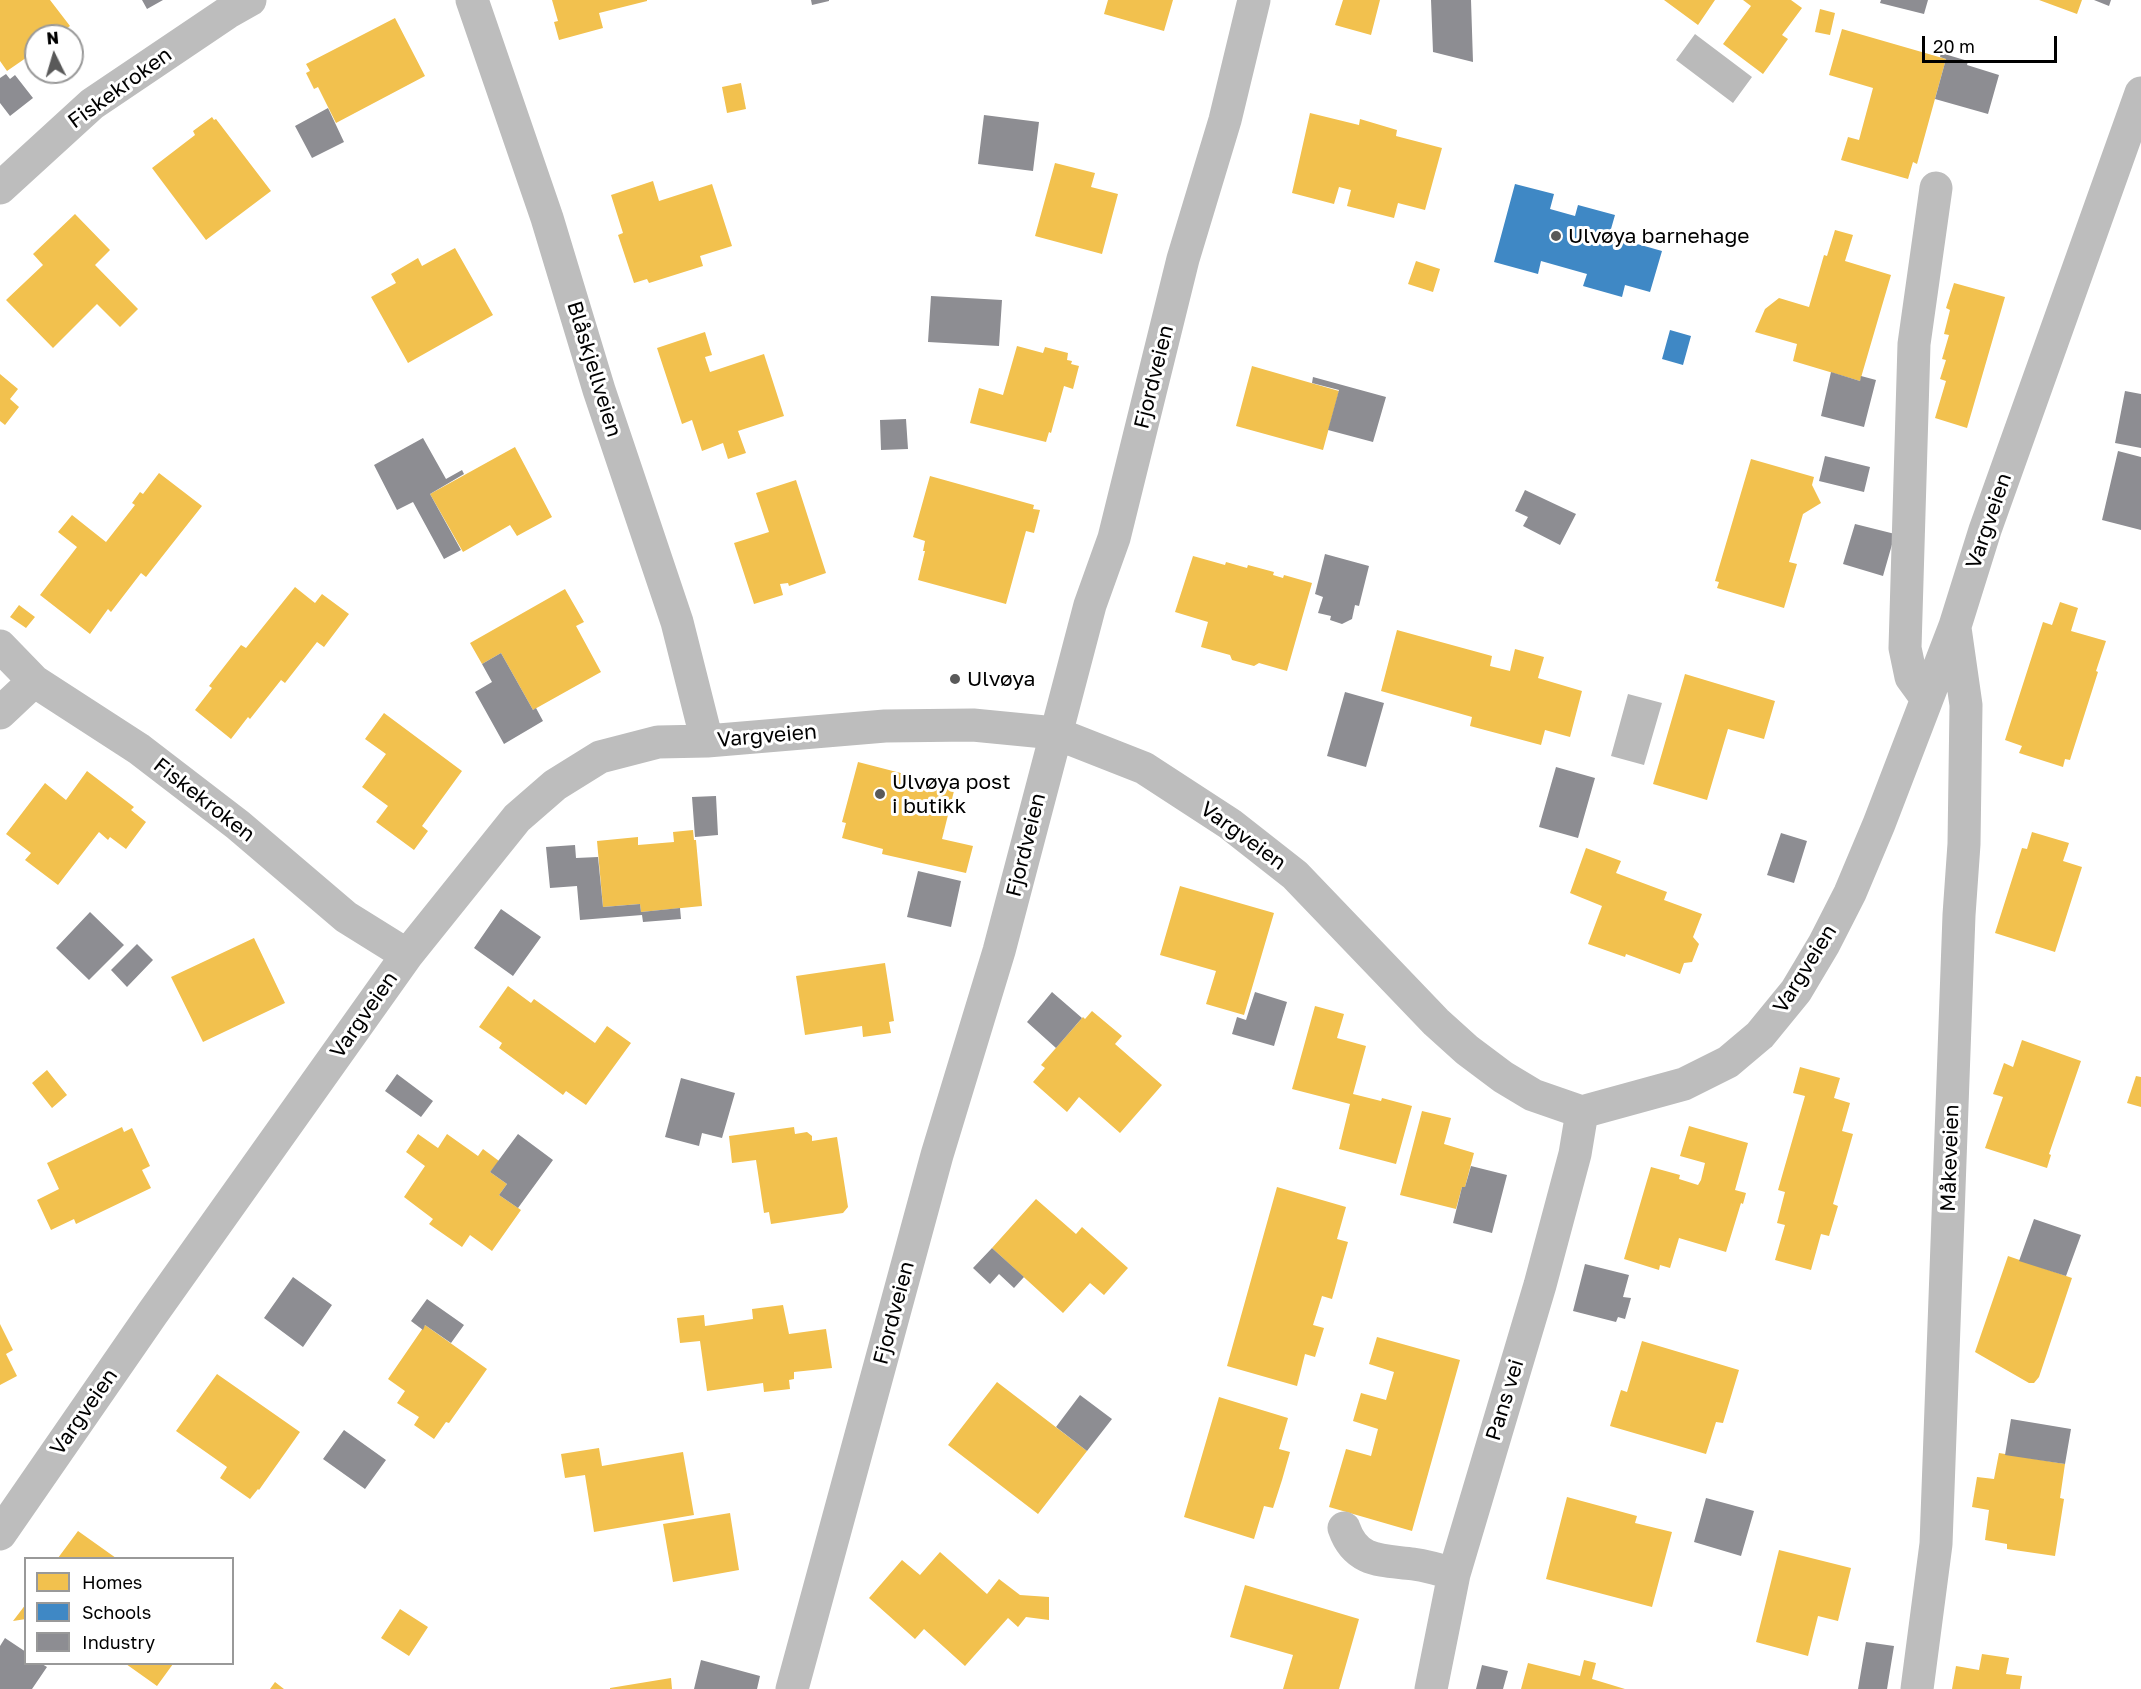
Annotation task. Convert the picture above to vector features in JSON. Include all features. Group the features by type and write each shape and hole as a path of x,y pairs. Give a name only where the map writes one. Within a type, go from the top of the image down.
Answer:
{"street":[{"name":"Fiskekroken","path":"0,188 92,104 250,0"},
{"name":"Blåskjellveien","path":"472,0 547,218 599,390 677,622 707,741"},
{"name":"Fjordveien","path":"792,1689 938,1155 999,951 1090,605 1114,538 1183,259 1225,120 1254,0"},
{"name":"Vargveien","path":"0,1534 152,1314 407,955 517,818 555,785 600,757 658,742 707,741 885,726 973,725 1055,733 1144,768 1230,824 1295,875 1436,1022 1467,1050 1533,1095 1582,1112 1684,1084 1728,1062 1760,1035 1796,991 1845,903 1879,824 1955,626 1988,519 2141,93"},
{"path":"1927,699 1911,677 1906,639 1914,344 1936,188"},
{"name":"Måkeveien","path":"1917,1689 1936,1544 1959,915 1964,844 1966,705 1955,626"},
{"name":"Fiskekroken","path":"0,646 34,681 139,749 238,825 346,917 407,955"},
{"path":"0,713 34,681"},
{"name":"Pans vei","path":"1431,1689 1454,1574 1540,1285 1575,1154 1582,1112"},
{"path":"1344,1528 1348,1540 1367,1556 1384,1562 1412,1564 1454,1574"}],"shaded area":[{"path":"1695,34 1752,77 1733,103 1676,60"},
{"path":"1628,694 1662,703 1644,765 1611,756"}],"building: Homes":[{"path":"0,0 50,0 68,24 24,24 24,59 7,71 0,61"},
{"path":"552,0 647,1 599,13 603,28 559,40 554,22 558,21"},
{"path":"1108,0 1173,0 1164,31 1104,14"},
{"path":"1343,0 1380,0 1371,35 1335,25"},
{"path":"1664,0 1715,0 1698,25"},
{"path":"1743,0 1791,0 1802,8 1782,35 1788,39 1763,74 1723,44 1751,6"},
{"path":"2039,0 2082,0 2077,14"},
{"path":"1820,9 1835,13 1830,35 1815,32"},
{"path":"395,18 425,76 336,123 318,87 314,89 306,73 310,71 306,64"},
{"path":"1842,29 1946,59 1917,164 1913,162 1908,179 1841,160 1848,137 1859,140 1873,88 1829,75"},
{"path":"741,83 746,109 727,113 722,87"},
{"path":"1310,113 1359,125 1360,119 1397,130 1396,136 1442,148 1425,210 1398,203 1394,218 1347,206 1351,190 1339,187 1334,204 1292,193"},
{"path":"212,117 216,119 271,191 206,240 152,168 195,135 193,131"},
{"path":"1055,163 1095,173 1091,187 1118,194 1102,254 1035,236"},
{"path":"653,181 659,201 712,184 732,246 700,256 703,266 649,283 647,279 634,283 618,235 623,233 611,195"},
{"path":"75,214 110,250 95,265 138,309 120,327 97,304 53,348 6,300 43,265 33,254"},
{"path":"1835,230 1853,235 1845,261 1891,275 1860,381 1793,361 1797,344 1755,332 1765,309 1779,298 1809,307 1824,255 1827,256"},
{"path":"455,248 493,315 408,363 371,297 396,283 391,274 418,258 422,266"},
{"path":"1416,261 1440,269 1433,292 1408,284"},
{"path":"1954,283 2005,297 1967,428 1935,418 1946,381 1940,379 1946,360 1942,359 1949,335 1944,334 1950,310 1946,308"},
{"path":"705,332 712,355 705,357 710,372 764,354 784,416 738,431 746,453 728,459 723,443 702,451 692,420 682,424 657,348"},
{"path":"1017,346 1043,353 1045,347 1068,353 1067,360 1079,366 1073,389 1064,386 1051,433 1049,432 1046,442 970,423 979,388 1003,395"},
{"path":"1252,366 1339,391 1323,450 1236,426"},
{"path":"0,374 18,389 10,399 19,407 5,425 0,421"},
{"path":"515,447 552,517 517,536 510,525 463,552 430,494"},
{"path":"1751,459 1814,477 1812,485 1821,503 1803,514 1789,562 1797,564 1784,608 1717,588 1719,582 1715,581"},
{"path":"159,473 202,506 146,577 141,573 111,612 108,609 90,634 40,595 77,547 58,532 72,515 106,542 135,505 132,503 140,492 143,494"},
{"path":"930,476 1034,505 1033,509 1040,510 1034,533 1026,531 1006,604 918,580 925,541 913,537"},
{"path":"796,480 826,573 789,586 788,583 780,584 783,595 754,604 734,543 769,532 756,493"},
{"path":"1193,556 1225,565 1226,562 1247,568 1248,565 1274,572 1273,575 1283,578 1284,575 1312,583 1287,671 1259,663 1254,666 1232,660 1230,655 1201,647 1208,622 1175,612"},
{"path":"295,587 315,603 322,594 349,614 324,647 317,642 285,683 281,680 231,739 195,710 212,688 209,686 241,645 246,648"},
{"path":"565,589 584,622 576,626 601,672 533,710 501,653 482,664 470,643"},
{"path":"2060,602 2078,608 2071,631 2106,641 2070,760 2065,759 2063,767 2019,753 2022,746 2005,740 2043,622 2052,625"},
{"path":"19,605 35,617 26,628 10,617"},
{"path":"1397,630 1492,656 1490,666 1510,671 1515,649 1544,657 1538,678 1582,691 1570,737 1545,730 1541,745 1470,726 1472,717 1381,691"},
{"path":"1685,674 1775,701 1764,739 1728,729 1707,800 1653,784"},
{"path":"384,713 462,771 422,826 428,831 414,850 376,822 388,806 362,787 386,754 365,739"},
{"path":"858,762 955,787 942,839 973,846 966,873 882,854 883,849 842,838 846,823 842,822"},
{"path":"87,771 134,807 131,810 146,822 126,849 110,837 108,840 99,832 58,885 25,860 31,853 6,834 45,783 66,800"},
{"path":"693,830 694,840 696,840 702,906 641,912 640,904 603,907 597,841 638,837 638,845 674,842 673,832"},
{"path":"2032,832 2069,843 2063,861 2082,867 2055,952 1995,933 2022,848 2027,849"},
{"path":"1586,848 1621,861 1616,873 1667,892 1664,900 1702,914 1693,937 1699,944 1692,962 1684,963 1680,974 1626,954 1625,957 1588,944 1602,906 1570,893"},
{"path":"1180,886 1274,913 1244,1015 1206,1004 1216,971 1160,955"},
{"path":"254,938 285,1003 203,1042 171,977"},
{"path":"885,963 894,1021 889,1022 891,1033 863,1037 862,1026 805,1035 796,976"},
{"path":"508,986 531,1003 534,999 595,1043 607,1026 631,1043 586,1105 566,1091 563,1095 499,1048 502,1043 479,1027"},
{"path":"1315,1006 1344,1014 1337,1038 1366,1046 1353,1094 1381,1101 1382,1098 1412,1106 1396,1164 1339,1149 1350,1104 1292,1089"},
{"path":"1092,1011 1122,1036 1115,1044 1162,1085 1120,1133 1079,1097 1067,1112 1033,1082 1045,1068 1041,1065 1083,1017 1085,1019"},
{"path":"2022,1040 2081,1061 2049,1154 2051,1155 2047,1168 1985,1148 2003,1097 1993,1094 2004,1063 2013,1067"},
{"path":"1800,1067 1840,1078 1834,1098 1850,1103 1842,1131 1853,1134 1833,1204 1838,1206 1829,1236 1821,1234 1811,1270 1775,1260 1785,1225 1777,1223 1785,1192 1778,1190 1805,1096 1793,1093"},
{"path":"47,1070 67,1095 52,1108 32,1083"},
{"path":"2136,1076 2141,1077 2141,1107 2127,1103"},
{"path":"1422,1111 1451,1118 1444,1144 1474,1153 1465,1187 1462,1187 1456,1209 1400,1195"},
{"path":"1689,1126 1748,1143 1735,1190 1746,1193 1726,1252 1679,1238 1670,1268 1660,1265 1659,1270 1624,1259 1651,1167 1680,1175 1679,1179 1698,1185 1701,1180 1705,1163 1680,1156"},
{"path":"122,1127 124,1132 132,1128 150,1166 142,1170 151,1188 76,1224 74,1219 51,1230 37,1200 59,1189 47,1163"},
{"path":"794,1127 795,1134 807,1132 812,1136 812,1141 837,1137 848,1207 843,1213 771,1224 769,1212 764,1213 756,1160 732,1163 729,1136"},
{"path":"418,1134 438,1148 447,1134 478,1156 483,1149 499,1161 490,1172 507,1184 499,1195 521,1210 492,1251 470,1235 462,1247 429,1224 433,1219 404,1197 425,1166 406,1152"},
{"path":"1277,1187 1346,1207 1337,1239 1348,1242 1332,1299 1322,1296 1313,1325 1324,1328 1315,1357 1305,1354 1297,1386 1227,1366"},
{"path":"1036,1199 1076,1234 1082,1227 1128,1268 1104,1295 1090,1283 1063,1313 992,1248"},
{"path":"2008,1256 2072,1278 2039,1377 2034,1383 2029,1383 1975,1352"},
{"path":"783,1305 789,1334 826,1329 832,1368 794,1372 794,1379 789,1380 790,1389 764,1392 763,1383 707,1391 700,1341 680,1343 677,1318 704,1315 705,1326 753,1319 752,1309"},
{"path":"0,1324 13,1350 6,1354 17,1376 0,1385"},
{"path":"425,1325 487,1369 449,1423 446,1422 434,1439 414,1425 419,1417 397,1403 405,1391 388,1379"},
{"path":"1377,1337 1460,1360 1412,1531 1329,1507 1346,1449 1371,1456 1378,1429 1353,1421 1361,1393 1386,1400 1394,1372 1369,1364"},
{"path":"1642,1341 1739,1370 1723,1423 1716,1422 1706,1454 1610,1426 1621,1390 1627,1392"},
{"path":"217,1374 300,1432 259,1490 250,1499 220,1478 227,1467 176,1431"},
{"path":"997,1382 1087,1451 1038,1514 948,1445"},
{"path":"1219,1397 1288,1418 1279,1449 1290,1452 1273,1508 1264,1506 1254,1539 1184,1517"},
{"path":"599,1448 602,1466 683,1452 694,1515 594,1532 585,1475 565,1478 561,1454"},
{"path":"1999,1453 2065,1464 2060,1498 2064,1499 2055,1556 2007,1549 2007,1544 1985,1540 1989,1510 1972,1507 1977,1477 1994,1479"},
{"path":"1567,1497 1637,1516 1635,1523 1672,1532 1652,1607 1546,1579"},
{"path":"730,1513 739,1570 673,1582 663,1524"},
{"path":"78,1531 115,1557 59,1557"},
{"path":"1779,1550 1851,1568 1838,1621 1818,1616 1808,1656 1756,1642"},
{"path":"940,1552 987,1594 999,1579 1020,1595 1049,1597 1049,1620 1026,1617 1018,1627 1008,1618 965,1666 924,1629 915,1639 869,1598 902,1560 920,1575"},
{"path":"1245,1585 1359,1619 1339,1689 1283,1689 1293,1655 1230,1637"},
{"path":"24,1607 24,1619 13,1621"},
{"path":"400,1609 428,1627 409,1656 381,1638"},
{"path":"1982,1654 2009,1658 2006,1674 2022,1676 2020,1689 1952,1689 1956,1666 1979,1670"},
{"path":"1584,1660 1596,1663 1592,1679 1625,1689 1521,1689 1528,1663 1580,1676"},
{"path":"127,1665 172,1665 157,1686"},
{"path":"671,1678 672,1689 610,1689 610,1688"},
{"path":"275,1682 284,1689 270,1689"}],"building: Schools":[{"path":"1515,184 1554,194 1550,209 1575,216 1578,205 1615,215 1609,236 1662,251 1650,292 1625,285 1622,297 1583,286 1587,274 1541,261 1538,274 1494,262"},
{"path":"1670,330 1691,336 1683,365 1662,359"}],"building: Industry":[{"path":"142,0 163,0 147,9"},
{"path":"811,0 829,0 829,1 812,5"},
{"path":"1431,0 1471,0 1473,62 1433,52"},
{"path":"1881,0 1928,0 1924,14 1880,3"},
{"path":"2094,0 2111,0 2109,6"},
{"path":"1941,53 1968,61 1967,65 1999,75 1988,114 1935,99 1946,59 1940,57"},
{"path":"6,74 10,79 15,75 33,98 10,116 0,103 0,78"},
{"path":"328,108 344,142 312,158 295,126"},
{"path":"984,115 1039,122 1033,171 978,164"},
{"path":"931,296 1002,300 999,346 928,342"},
{"path":"1831,372 1860,381 1861,376 1876,380 1864,427 1821,416"},
{"path":"1313,377 1386,397 1373,442 1328,430 1339,390 1312,383"},
{"path":"2125,391 2141,394 2141,448 2115,443"},
{"path":"906,419 908,449 881,450 880,420"},
{"path":"423,438 446,479 462,470 464,474 430,494 461,550 444,559 413,502 397,510 374,465"},
{"path":"2118,451 2141,457 2141,530 2102,520"},
{"path":"1825,456 1870,467 1864,492 1819,481"},
{"path":"1525,490 1576,514 1560,545 1523,526 1528,517 1515,511"},
{"path":"1855,524 1895,534 1883,576 1843,564"},
{"path":"1325,554 1369,566 1359,606 1355,605 1352,619 1342,624 1330,620 1331,616 1318,613 1323,597 1315,594"},
{"path":"501,653 533,710 536,708 543,721 504,744 475,692 492,682 482,664"},
{"path":"1345,692 1384,703 1366,767 1327,756"},
{"path":"1556,767 1595,778 1578,838 1539,827"},
{"path":"716,796 718,835 695,837 692,797"},
{"path":"1781,833 1807,841 1794,883 1767,875"},
{"path":"575,845 576,858 598,857 603,907 640,904 641,912 680,908 681,919 643,922 642,915 580,920 577,886 550,888 546,847"},
{"path":"918,871 961,881 951,927 907,917"},
{"path":"501,909 541,937 513,976 474,948"},
{"path":"90,912 124,945 89,980 56,948"},
{"path":"137,944 153,960 127,987 111,970"},
{"path":"1052,992 1082,1018 1056,1048 1027,1022"},
{"path":"1255,992 1287,1002 1274,1046 1232,1034 1237,1017 1246,1020"},
{"path":"397,1074 433,1101 421,1117 385,1091"},
{"path":"681,1078 735,1093 722,1138 702,1133 699,1146 665,1137"},
{"path":"518,1134 553,1160 518,1208 499,1195 507,1184 490,1172"},
{"path":"1471,1166 1507,1175 1492,1233 1453,1223 1462,1187 1465,1187"},
{"path":"2034,1219 2081,1235 2066,1276 2019,1261"},
{"path":"992,1248 1024,1277 1014,1288 999,1274 990,1284 973,1268"},
{"path":"1585,1264 1629,1275 1623,1297 1631,1298 1625,1319 1618,1317 1616,1322 1573,1311"},
{"path":"293,1277 332,1305 303,1347 264,1318"},
{"path":"427,1299 464,1325 451,1343 425,1325 423,1330 411,1321"},
{"path":"1080,1395 1112,1419 1087,1451 1056,1427"},
{"path":"2011,1419 2071,1429 2065,1464 2005,1455"},
{"path":"344,1430 386,1460 365,1489 323,1459"},
{"path":"1706,1498 1754,1511 1741,1556 1694,1542"},
{"path":"5,1638 24,1651 24,1665 47,1667 32,1689 0,1689 0,1646"},
{"path":"1866,1642 1894,1646 1887,1689 1858,1689"},
{"path":"701,1660 760,1676 757,1689 694,1689"},
{"path":"1482,1665 1508,1671 1503,1689 1476,1689"}],"place":[{"name":"Ulvøya barnehage","path":"1556,236"},
{"name":"Ulvøya","path":"955,679"},
{"name":"Ulvøya post i butikk","path":"880,794"}]}
